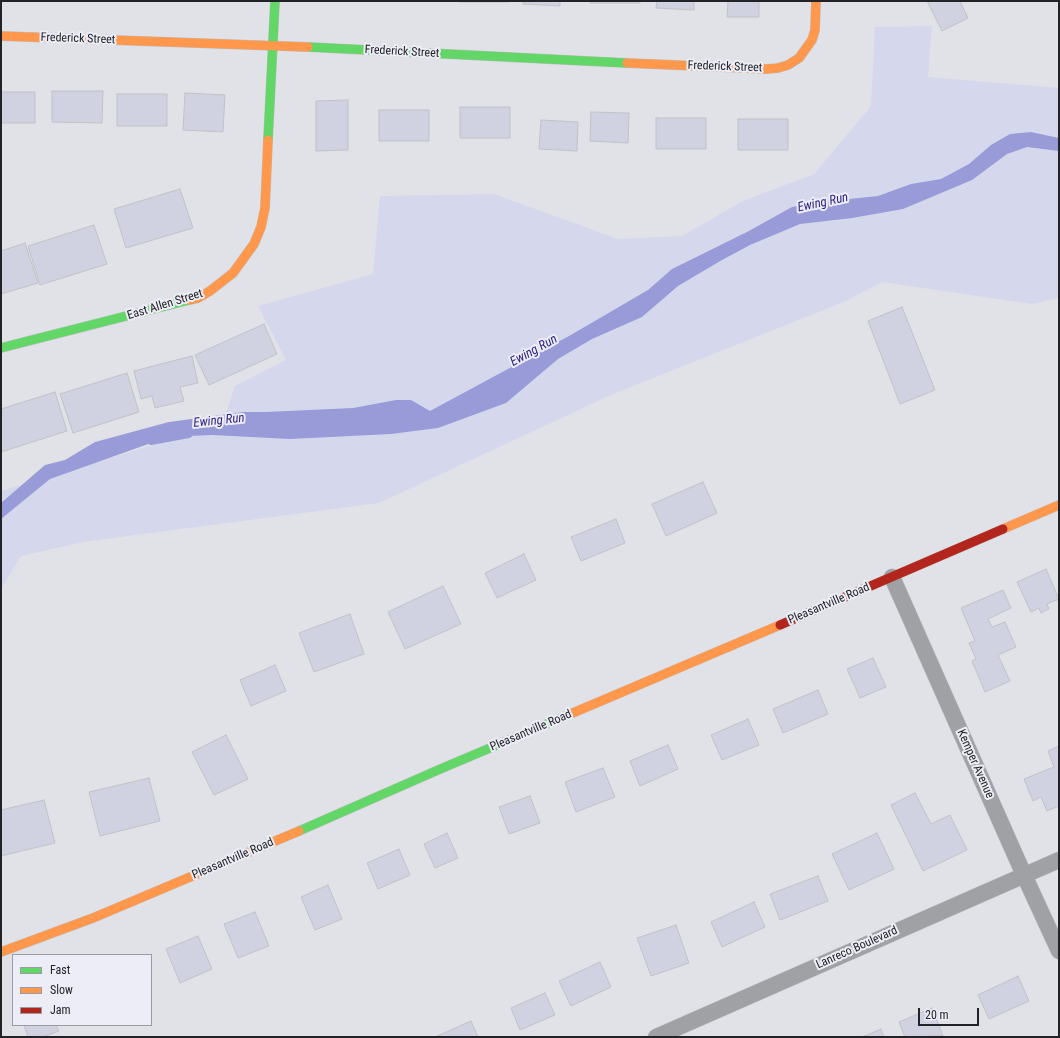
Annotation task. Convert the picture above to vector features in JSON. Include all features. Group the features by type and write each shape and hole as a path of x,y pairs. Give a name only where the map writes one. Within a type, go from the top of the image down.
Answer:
{"street":[{"name":"East Allen Street","path":"1,348 198,298 210,291 233,273 254,244 261,227 265,208 275,1"},
{"name":"Frederick Street","path":"1,36 273,45 535,59 767,69 788,65 799,58 812,40 815,30 816,1"},
{"name":"Pleasantville Road","path":"1,952 100,915 1059,505"},
{"name":"Kemper Avenue","path":"892,577 1059,951"},
{"name":"Lanreco Boulevard","path":"656,1037 1059,860"}],"shaded area":[{"path":"932,26 928,77 1059,88 1059,298 1032,304 882,282 844,302 613,394 379,503 83,542 21,556 1,589 1,491 222,424 235,386 286,360 258,306 373,274 380,196 494,194 618,239 682,236 743,201 814,174 871,106 875,27"}],"water":[{"path":"1031,132 1059,138 1059,151 1027,147 1007,154 972,180 903,209 852,218 800,224 750,245 678,286 642,317 592,339 558,359 506,403 438,428 391,434 290,439 212,435 168,437 50,479 1,519 1,503 45,465 65,460 95,442 169,422 243,412 353,408 396,400 411,400 430,411 569,336 648,290 672,269 747,232 792,207 821,202 878,196 911,184 941,179 969,164 991,145 1010,134"}],"building":[{"path":"509,1 509,2 459,2"},
{"path":"523,1 560,1 560,6 523,4"},
{"path":"590,1 640,1 640,3 590,3"},
{"path":"657,1 694,1 694,10 656,8"},
{"path":"728,1 759,1 759,17 727,17"},
{"path":"927,1 960,1 968,18 942,31"},
{"path":"52,91 103,91 102,123 52,122"},
{"path":"1,92 35,92 35,123 1,123"},
{"path":"185,93 225,95 223,132 183,130"},
{"path":"117,94 167,94 167,126 117,126"},
{"path":"348,100 348,150 316,151 316,101"},
{"path":"460,107 510,107 510,138 460,138"},
{"path":"379,110 429,110 429,141 379,141"},
{"path":"591,112 629,113 628,143 590,141"},
{"path":"656,118 706,118 706,149 656,149"},
{"path":"738,119 788,119 788,150 738,150"},
{"path":"541,120 578,122 577,151 539,149"},
{"path":"180,189 193,228 126,248 114,209"},
{"path":"94,225 107,264 40,285 28,246"},
{"path":"25,243 38,283 1,294 1,251"},
{"path":"902,307 935,390 900,404 868,321"},
{"path":"264,324 277,354 209,385 195,355"},
{"path":"192,356 198,383 180,387 184,401 155,408 152,396 141,399 134,371"},
{"path":"127,373 139,412 73,433 60,394"},
{"path":"55,392 67,431 1,452 1,409"},
{"path":"703,482 717,513 666,536 652,504"},
{"path":"616,519 625,543 581,561 571,537"},
{"path":"524,554 536,580 497,598 485,573"},
{"path":"1046,569 1059,599 1047,604 1049,609 1041,613 1039,608 1031,612 1017,582"},
{"path":"443,586 461,624 405,649 388,612"},
{"path":"1003,590 1011,608 988,619 992,627 1005,622 1016,647 998,655 1010,681 985,692 972,661 976,659 969,643 975,641 961,608"},
{"path":"350,614 364,654 314,672 299,633"},
{"path":"873,658 886,687 860,698 847,669"},
{"path":"275,665 286,691 251,706 240,680"},
{"path":"818,690 828,714 783,733 773,709"},
{"path":"748,719 759,745 722,760 711,735"},
{"path":"226,735 248,779 214,795 192,752"},
{"path":"668,745 678,769 640,786 630,761"},
{"path":"1059,746 1059,806 1047,811 1041,797 1033,801 1024,779 1054,767 1048,751"},
{"path":"603,768 615,797 576,812 565,782"},
{"path":"149,778 160,821 100,836 89,792"},
{"path":"915,793 931,824 950,815 967,850 923,871 891,805"},
{"path":"530,796 540,823 509,834 499,807"},
{"path":"44,800 55,843 1,856 1,810"},
{"path":"447,833 458,858 435,868 424,844"},
{"path":"877,833 894,869 849,890 832,854"},
{"path":"399,849 410,875 378,889 367,863"},
{"path":"818,876 828,901 780,920 770,894"},
{"path":"328,885 342,919 315,930 301,897"},
{"path":"754,902 765,927 722,947 711,922"},
{"path":"255,912 269,946 238,958 224,924"},
{"path":"676,925 689,963 651,976 637,938"},
{"path":"198,936 212,969 180,983 166,949"},
{"path":"600,962 611,987 571,1006 559,981"},
{"path":"1018,976 1029,1001 989,1019 978,995"},
{"path":"545,993 555,1015 520,1030 511,1008"},
{"path":"932,1008 943,1036 905,1037 899,1022"},
{"path":"471,1021 478,1037 435,1037"},
{"path":"24,1026 56,1026 59,1031 43,1037 28,1037"},
{"path":"881,1029 884,1037 862,1037"}],"waterway":[{"name":"Ewing Run","path":"151,442 189,435"}],"traffic: fast":[{"path":"268,140 275,1"},
{"path":"308,47 627,63"},
{"path":"1,348 189,300"},
{"path":"299,831 568,715"}],"traffic: slow":[{"path":"627,63 767,69 788,65 799,58 812,40 815,30 816,1"},
{"path":"1,36 308,47"},
{"path":"189,300 198,298 210,291 233,273 254,244 261,227 265,208 268,140"},
{"path":"1003,529 1059,505"},
{"path":"568,715 780,625"},
{"path":"1,952 93,918 299,831"}],"traffic: jam":[{"path":"780,625 1003,529"}]}
